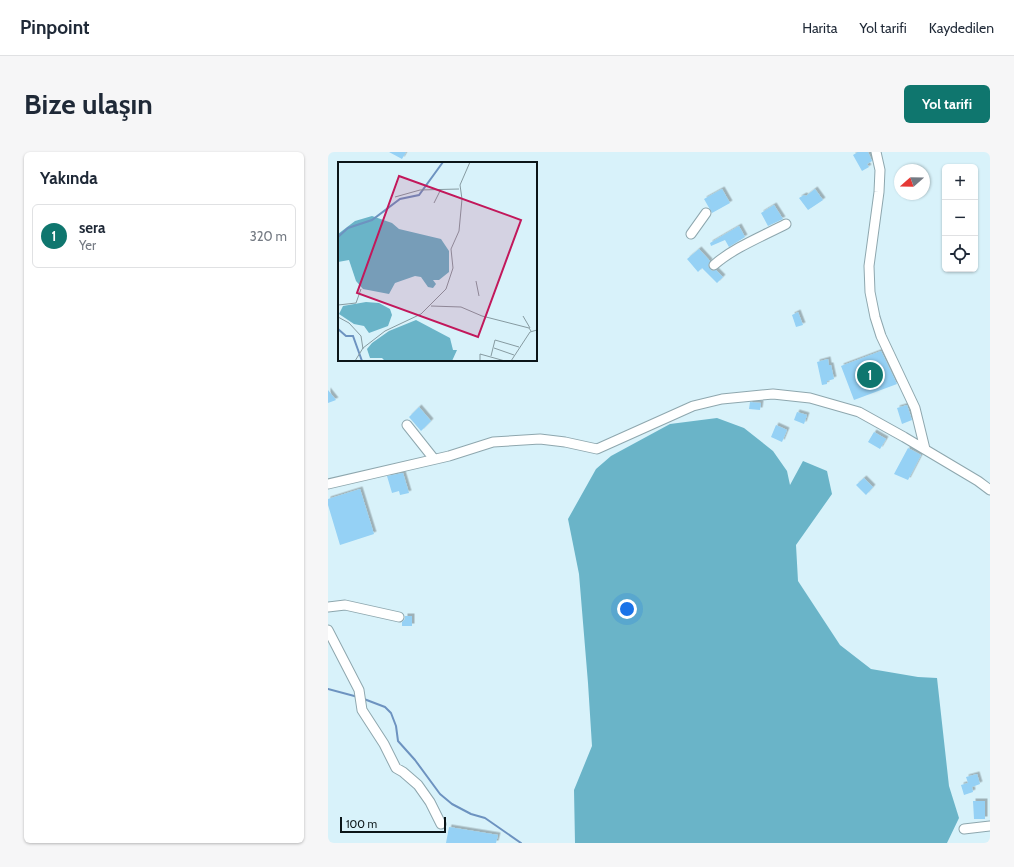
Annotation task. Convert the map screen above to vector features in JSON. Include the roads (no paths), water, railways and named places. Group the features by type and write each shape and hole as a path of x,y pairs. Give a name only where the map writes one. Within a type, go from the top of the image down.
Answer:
{"street":[{"path":"876,152 880,170 879,192 869,266 870,292 875,317 881,336 915,408 925,449"},
{"path":"691,234 706,213"},
{"path":"714,265 747,244 786,224"},
{"path":"328,484 434,459 493,442 540,439 565,442 597,449 692,406 722,399 773,394 810,398 859,412 925,449 978,481 990,490"},
{"path":"407,425 434,459"},
{"path":"328,607 345,605 399,617"},
{"path":"328,630 359,690 362,710 384,744 396,768 418,785 430,802 441,824"},
{"path":"964,829 990,826"}],"waterway":[{"path":"328,689 358,697"},
{"path":"364,699 385,707 391,713 396,726 398,741 415,760 440,794 452,804 471,814 485,818 521,843"}],"place":[{"name":"sera","path":"870,375"}]}
